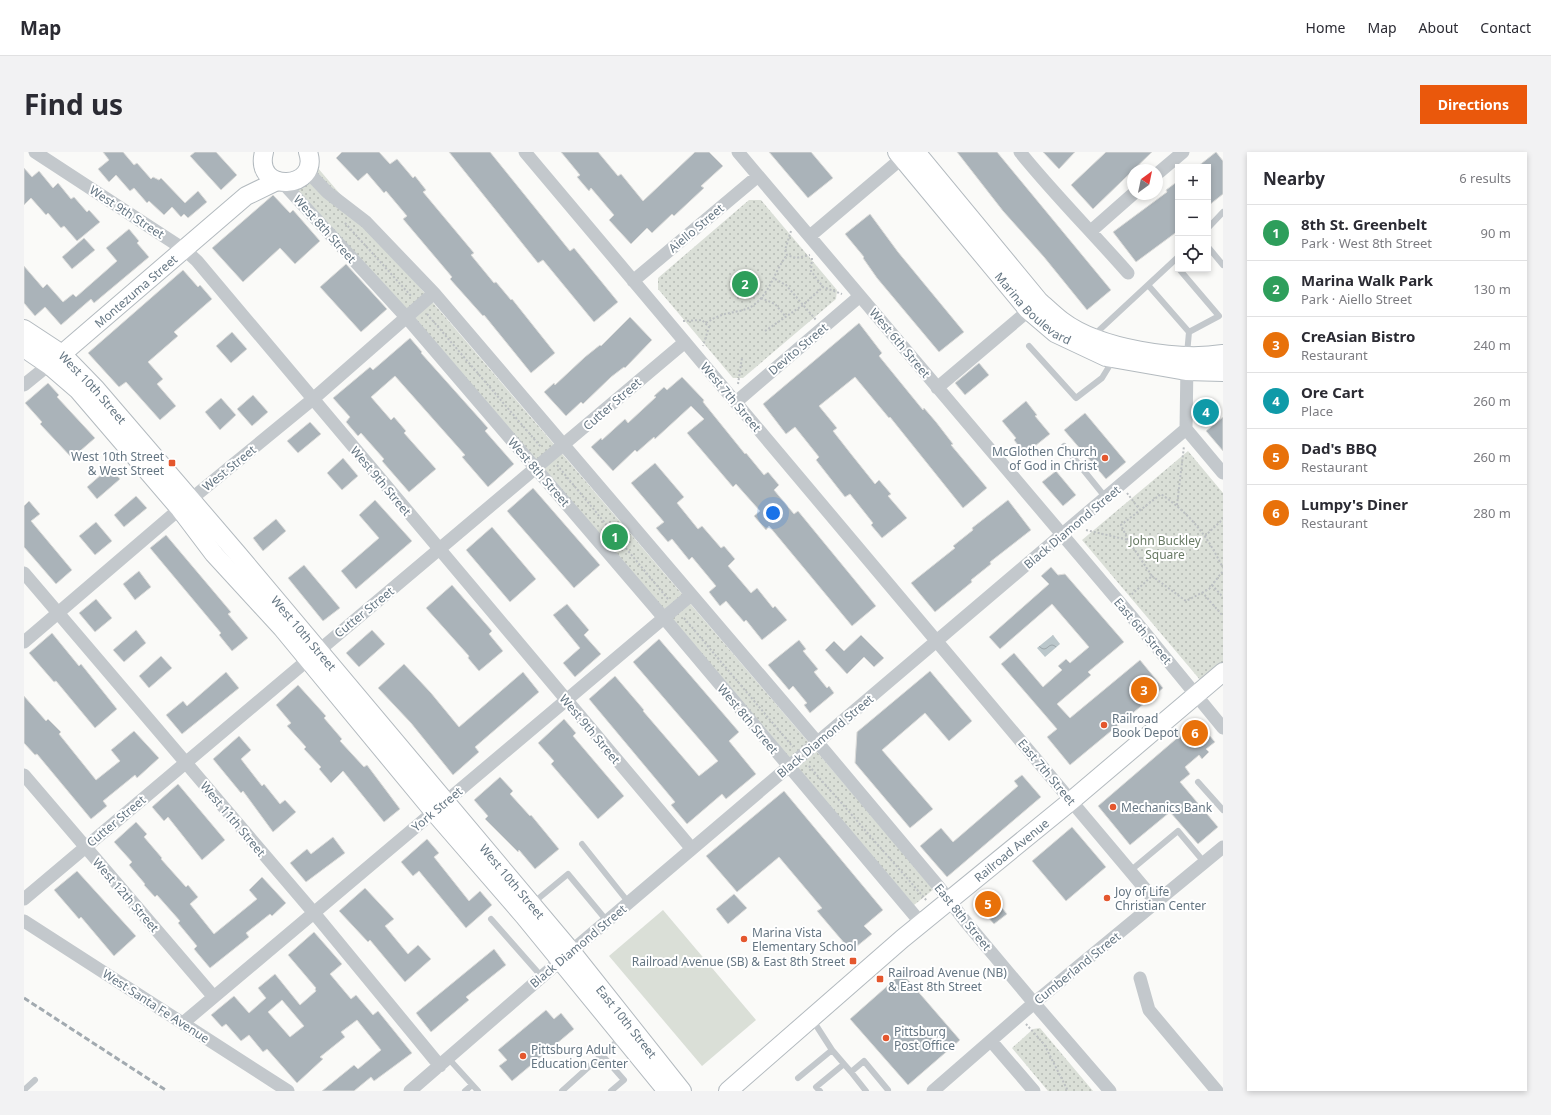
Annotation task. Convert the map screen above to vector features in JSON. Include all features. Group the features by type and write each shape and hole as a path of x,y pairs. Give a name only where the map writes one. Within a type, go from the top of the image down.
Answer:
{"street":[{"name":"West 9th Street","path":"35,152 185,250 313,399 439,551 692,849"},
{"path":"308,152 309,163 307,171 327,192 366,222 434,293 818,743"},
{"name":"West 7th Street","path":"525,152 938,642"},
{"name":"West 6th Street","path":"738,152 937,388 1067,531"},
{"path":"1020,152 1049,188 1091,231 1128,273"},
{"path":"1163,169 1184,152"},
{"path":"810,236 906,153"},
{"name":"Marina Boulevard","path":"906,153 1055,333 1106,357 1187,364 1203,357 1223,354"},
{"name":"Montezuma Street","path":"24,386 185,250 246,196 258,178 262,156"},
{"path":"262,156 268,175 280,182"},
{"name":"Montezuma Street","path":"246,196 280,182 296,181 307,171"},
{"name":"Aiello Street","path":"634,281 758,176"},
{"name":"West 8th Street","path":"280,182 406,318 664,618 788,767"},
{"path":"1091,231 1127,199"},
{"name":"West Street","path":"24,642 185,505 313,399 434,293"},
{"name":"Devito Street","path":"736,402 860,296"},
{"path":"937,388 1033,306"},
{"name":"Marina Boulevard","path":"1033,306 1110,344 1223,372"},
{"name":"West 10th Street","path":"24,329 56,360 115,410 185,505 236,552 313,654 439,807 566,956"},
{"name":"Cutter Street","path":"24,899 313,654 439,551 685,342"},
{"name":"West 10th Street","path":"24,348 56,360"},
{"path":"1187,364 1186,429 1223,473"},
{"name":"Black Diamond Street","path":"410,1091 607,921 938,642 1186,429"},
{"name":"East 6th Street","path":"1067,531 1121,604 1223,728"},
{"name":"West 11th Street","path":"24,573 314,913 444,1062"},
{"name":"York Street","path":"183,1023 213,996 692,595"},
{"name":"East 7th Street","path":"938,642 1157,903"},
{"name":"Railroad Avenue","path":"728,1091 811,1017 921,923 1071,801 1223,672"},
{"name":"East 8th Street","path":"818,743 943,906 1034,1003 1110,1091"},
{"path":"788,767 921,923"},
{"name":"West 12th Street","path":"24,775 213,996"},
{"name":"West 10th Street","path":"439,807 531,904 566,956"},
{"name":"Cumberland Street","path":"933,1091 1020,1017 1034,1003 1157,903 1204,862 1223,848"},
{"name":"West Santa Fe Avenue","path":"24,921 288,1091"},
{"name":"East 10th Street","path":"566,956 654,1082 667,1091"},
{"name":"East 10th Street","path":"566,956 682,1091"},
{"path":"1140,978 1149,1010 1217,1091"},
{"path":"991,1041 1034,1091"}],"lane":[{"path":"1211,225 1223,212"},
{"path":"1211,251 1223,265"},
{"path":"1092,336 1173,262 1175,265"},
{"path":"1181,272 1219,316 1189,332"},
{"path":"1148,285 1189,332 1187,364"},
{"path":"1029,346 1076,398 1102,378 1114,358"},
{"path":"1064,446 1106,498"},
{"path":"1198,782 1223,810"},
{"path":"1130,871 1178,831 1204,862"},
{"path":"582,844 629,903"},
{"path":"531,904 568,874 607,921"},
{"path":"491,919 542,977"},
{"path":"811,1017 832,1050 866,1091"},
{"path":"562,1091 622,1037"},
{"path":"798,1078 832,1050"},
{"path":"602,1055 624,1080 611,1091"},
{"path":"851,1072 864,1061 888,1090"},
{"path":"444,1062 478,1091"},
{"path":"820,1091 816,1087 844,1064"},
{"path":"24,1090 36,1080"},
{"path":"465,1091 472,1085"}],"path":[{"path":"344,221 420,306 550,457 801,757 943,906"},
{"path":"787,255 785,250 790,232 800,225"},
{"path":"706,323 717,316 744,310 755,305 774,278 781,263 787,255"},
{"path":"787,255 796,258 812,255 813,264 811,272 823,287 840,294 860,296"},
{"path":"774,278 786,285 823,328"},
{"path":"765,330 803,305 823,287"},
{"path":"760,298 775,304 786,317"},
{"path":"675,330 682,321 702,320 706,323 709,327 703,345 694,353"},
{"path":"736,402 742,358"},
{"path":"1177,506 1186,429"},
{"path":"1121,485 1140,510"},
{"path":"1160,494 1177,506 1197,524 1223,569 1209,588 1186,601 1152,576 1128,540 1121,525 1160,494"},
{"path":"1205,536 1223,519"},
{"path":"1067,531 1128,540"},
{"path":"1121,604 1152,576"},
{"path":"1212,584 1223,597"},
{"path":"1202,592 1223,616"},
{"path":"1020,1017 1044,1044 1068,1091"}],"green space":[{"path":"317,167 934,889 914,905 292,186"},
{"path":"749,200 761,200 837,290 836,299 743,378 733,378 658,289 658,278"},
{"name":"John Buckley Square","path":"1188,451 1223,493 1223,663 1201,681 1082,540"},
{"path":"663,910 756,1020 702,1066 609,956"},
{"path":"1040,1028 1093,1091 1048,1091 1012,1048 1033,1029"}],"water":[{"path":"1053,635 1060,644 1045,657 1037,648"}],"building":[{"path":"103,152 123,152 134,165 137,163 151,179 153,177 159,180 161,178 185,203 198,191 207,202 188,218 184,214 181,217 172,207 164,215 149,201 147,203 134,188 130,191 116,175 109,182 98,169 109,160"},
{"path":"195,152 216,152 237,175 221,190 190,156"},
{"path":"342,152 379,152 390,164 397,159 413,178 415,176 426,190 423,192 474,253 471,255 494,283 496,282 511,300 512,299 555,353 531,373 484,315 483,316 450,279 452,277 403,219 407,216 386,191 384,193 367,173 358,181 336,158"},
{"path":"449,152 490,152 570,251 574,248 618,302 594,322 543,260 538,263"},
{"path":"561,152 598,152 618,176 621,174 643,201 695,152 709,152 723,166 701,186 704,188 674,216 672,214 652,233 647,228 631,244 609,220 614,215 591,188 589,191 577,177 580,175"},
{"path":"769,152 811,152 833,178 808,198"},
{"path":"957,152 997,152 1111,290 1087,310 1044,257 1003,211"},
{"path":"1043,152 1075,152 1059,169"},
{"path":"1106,152 1152,152 1140,164 1127,164 1127,176 1093,209 1071,185"},
{"path":"1216,152 1223,161 1223,194 1211,204 1211,164 1201,164"},
{"path":"24,168 32,177 39,171 53,188 58,183 71,199 74,197 87,212 89,210 100,222 77,241 64,226 61,228 48,213 46,215 31,198 24,205"},
{"path":"1175,183 1175,233 1136,262 1113,232 1156,200 1163,200 1163,195 1167,192 1166,190"},
{"path":"273,195 290,213 293,210 320,241 295,264 280,248 243,282 212,248"},
{"path":"870,214 898,252 964,332 939,352 877,278 863,258 864,257 845,234"},
{"path":"129,229 139,241 137,243 149,257 94,303 91,299 61,325 45,307 35,316 24,303 24,266 43,288 47,284 63,302 73,294 76,297 117,261 106,248"},
{"path":"84,238 95,250 72,269 62,257"},
{"path":"346,264 387,309 361,332 320,287"},
{"path":"183,270 198,287 200,285 212,299 174,332 178,336 148,362 163,379 157,384 176,406 160,420 126,382 119,387 88,353"},
{"path":"630,317 652,340 625,368 624,367 611,377 583,404 581,402 566,416 544,392 554,383 555,385 585,357 600,345 601,346"},
{"path":"859,323 882,353 879,356 923,410 924,408 936,422 953,444 951,445 987,488 963,508 890,417 889,418 855,377 819,406 837,428 833,431 851,454 875,484 879,480 891,494 888,496 907,518 882,538 871,525 873,523 850,494 845,497 834,483 816,460 819,457 795,427 786,434 763,404"},
{"path":"232,332 247,349 231,363 216,346"},
{"path":"410,338 422,352 421,353 488,428 485,431 514,464 488,487 462,457 465,455 395,376 371,397 391,420 394,417 406,431 404,433 436,469 409,492 382,461 384,459 361,433 358,436 346,422 350,417 333,398 370,367 373,370"},
{"path":"979,363 989,375 965,395 955,383"},
{"path":"682,377 704,400 703,402 764,475 768,472 779,485 774,490 794,514 798,511 876,606 852,626 769,526 766,530 754,516 760,511 736,484 733,487 687,433 704,419 691,406 655,439 654,437 637,452 635,450 613,471 591,447 601,438 602,440 625,419 628,423 656,397 654,396 664,387 667,390"},
{"path":"48,383 59,395 57,397 95,438 72,458 40,424 42,422 25,403"},
{"path":"253,395 268,412 252,426 237,409"},
{"path":"221,398 236,415 220,430 205,412"},
{"path":"1026,401 1037,415 1035,416 1050,434 1025,454 1014,440 1016,438 1002,421"},
{"path":"1085,413 1126,462 1106,479 1064,430"},
{"path":"1223,417 1223,451 1206,431"},
{"path":"310,422 321,434 298,453 287,441"},
{"path":"343,458 358,476 342,490 327,473"},
{"path":"655,463 684,497 677,503 698,529 702,526 721,548 724,546 735,559 728,566 751,593 757,588 773,608 775,606 787,620 762,640 746,620 744,622 726,601 720,606 709,592 716,586 692,557 689,560 672,539 668,542 656,528 664,522 631,483"},
{"path":"110,467 120,479 97,499 87,487"},
{"path":"1056,471 1076,495 1063,506 1042,482"},
{"path":"533,488 600,565 574,588 507,511"},
{"path":"136,496 147,508 124,527 114,515"},
{"path":"375,500 412,541 356,589 341,571 379,538 359,515"},
{"path":"1008,500 1031,530 990,562 991,564 971,580 972,582 935,612 911,583 955,548 953,546 973,530 972,528"},
{"path":"29,501 40,514 31,521 72,570 56,584 24,547 24,506"},
{"path":"276,519 286,531 263,551 253,538"},
{"path":"96,522 112,541 95,555 79,536"},
{"path":"492,527 536,579 510,602 466,550"},
{"path":"166,535 231,612 228,614 248,638 232,651 219,635 221,633 150,548"},
{"path":"304,565 340,608 323,621 288,578"},
{"path":"1051,567 1058,575 1065,574 1124,642 1088,672 1091,675 1057,704 1070,718 1140,660 1163,688 1070,765 1047,737 1057,729 1001,664 1014,653 1043,687 1062,670 1058,666 1066,659 1070,663 1089,647 1052,604 1000,649 989,637 1049,584 1041,576"},
{"path":"139,571 151,587 135,600 123,584"},
{"path":"452,585 492,631 489,634 503,651 479,671 468,658 469,656 426,608"},
{"path":"96,599 112,618 95,632 79,613"},
{"path":"567,604 589,630 584,635 601,654 575,677 563,663 580,648 553,615"},
{"path":"136,630 146,643 124,662 113,650"},
{"path":"372,630 385,644 359,667 346,653"},
{"path":"52,633 79,666 81,664 117,709 95,728 56,681 54,682 29,653"},
{"path":"861,635 884,658 874,667 864,657 847,674 825,650 834,641 844,651"},
{"path":"659,639 739,732 729,741 756,774 726,799 722,794 687,824 671,805 675,802 589,699 615,676 699,776 718,761 633,662"},
{"path":"799,640 806,649 803,651 818,669 814,672 827,688 829,686 834,693 810,713 804,705 807,703 793,686 789,690 768,665"},
{"path":"161,656 172,668 149,688 139,676"},
{"path":"404,664 431,693 459,727 523,672 539,692 475,747 479,752 453,775 411,723 378,688"},
{"path":"930,671 972,721 949,741 925,713 882,750 933,809 910,828 855,763 857,732"},
{"path":"226,672 239,688 182,734 166,715 183,701 187,706"},
{"path":"298,685 326,716 324,718 342,739 340,741 364,767 367,765 400,809 384,822 343,771 331,783 319,769 321,767 304,749 306,747 287,726 291,723 276,705"},
{"path":"24,696 46,721 48,719 61,732 59,734 96,780 120,761 111,750 134,731 159,758 137,778 135,775 103,801 107,806 91,819 37,754 35,755 24,743"},
{"path":"564,719 576,733 573,736 624,796 598,819 551,764 554,761 538,743"},
{"path":"1197,721 1215,742 1206,749 1209,752 1202,759 1199,755 1185,767 1190,774 1180,782 1218,827 1198,844 1170,812 1130,845 1098,806"},
{"path":"239,736 251,750 241,759 262,786 264,784 280,804 285,800 296,812 273,832 243,791 241,793 213,759"},
{"path":"1022,775 1041,797 947,877 920,846 941,828 953,842 1018,786 1014,781"},
{"path":"500,777 513,791 510,794 530,816 531,815 559,849 535,869 519,850 518,852 485,819 488,816 474,800"},
{"path":"178,784 225,840 202,860 168,817 164,821 152,807"},
{"path":"784,791 883,910 864,926 872,934 851,951 817,911 822,908 779,857 737,892 706,856"},
{"path":"136,822 147,834 144,837 162,858 161,859 186,887 188,885 198,897 190,904 214,934 257,899 249,890 262,877 286,903 272,916 270,914 246,933 249,937 210,968 194,949 197,946 178,923 180,921 157,895 155,897 144,885 145,884 129,865 132,862 114,842"},
{"path":"1072,827 1106,867 1066,901 1032,861"},
{"path":"333,837 345,853 306,882 290,863 307,849 311,854"},
{"path":"427,839 439,853 434,857 469,901 480,891 492,905 466,928 419,871 413,876 401,862"},
{"path":"77,871 136,936 114,956 81,917 79,919 54,890"},
{"path":"365,888 394,919 385,926 408,954 418,945 431,959 405,982 370,940 368,942 339,911"},
{"path":"734,894 747,908 728,924 716,909"},
{"path":"992,896 1007,914 994,924 979,907"},
{"path":"314,932 342,964 330,974 351,999 356,995 373,1015 378,1011 412,1053 374,1081 371,1077 354,1091 322,1091 354,1065 358,1069 381,1050 357,1020 341,1032 345,1037 320,1057 323,1059 297,1083 267,1049 263,1052 249,1035 241,1041 226,1024 222,1027 211,1015 234,996 249,1013 266,998 258,988 275,974 300,1005 316,991 316,988 288,955","holes":["282,1000 304,1026 290,1037 268,1012"]},
{"path":"494,949 506,965 466,997 469,1000 431,1032 416,1013"},
{"path":"902,973 960,1040 908,1085 850,1019"},
{"path":"546,1010 554,1019 561,1013 574,1029 512,1081 499,1066 507,1060 498,1050"}],"railway":[{"path":"24,998 167,1091"}],"place":[{"name":"Marina Walk Park","path":"745,284"},
{"name":"Ore Cart","path":"1206,412"},
{"name":"McGlothen Church of God in Christ","path":"1105,458"},
{"name":"West 10th Street & West Street","path":"172,463"},
{"name":"8th St. Greenbelt","path":"615,537"},
{"name":"CreAsian Bistro","path":"1144,690"},
{"name":"Railroad Book Depot","path":"1104,725"},
{"name":"Lumpy's Diner","path":"1195,733"},
{"name":"Mechanics Bank","path":"1113,807"},
{"name":"Joy of Life Christian Center","path":"1107,898"},
{"name":"Dad's BBQ","path":"988,904"},
{"name":"Marina Vista Elementary School","path":"744,939"},
{"name":"Railroad Avenue (SB) & East 8th Street","path":"853,961"},
{"name":"Railroad Avenue (NB) & East 8th Street","path":"880,979"},
{"name":"Pittsburg Post Office","path":"886,1038"},
{"name":"Pittsburg Adult Education Center","path":"523,1056"}]}
